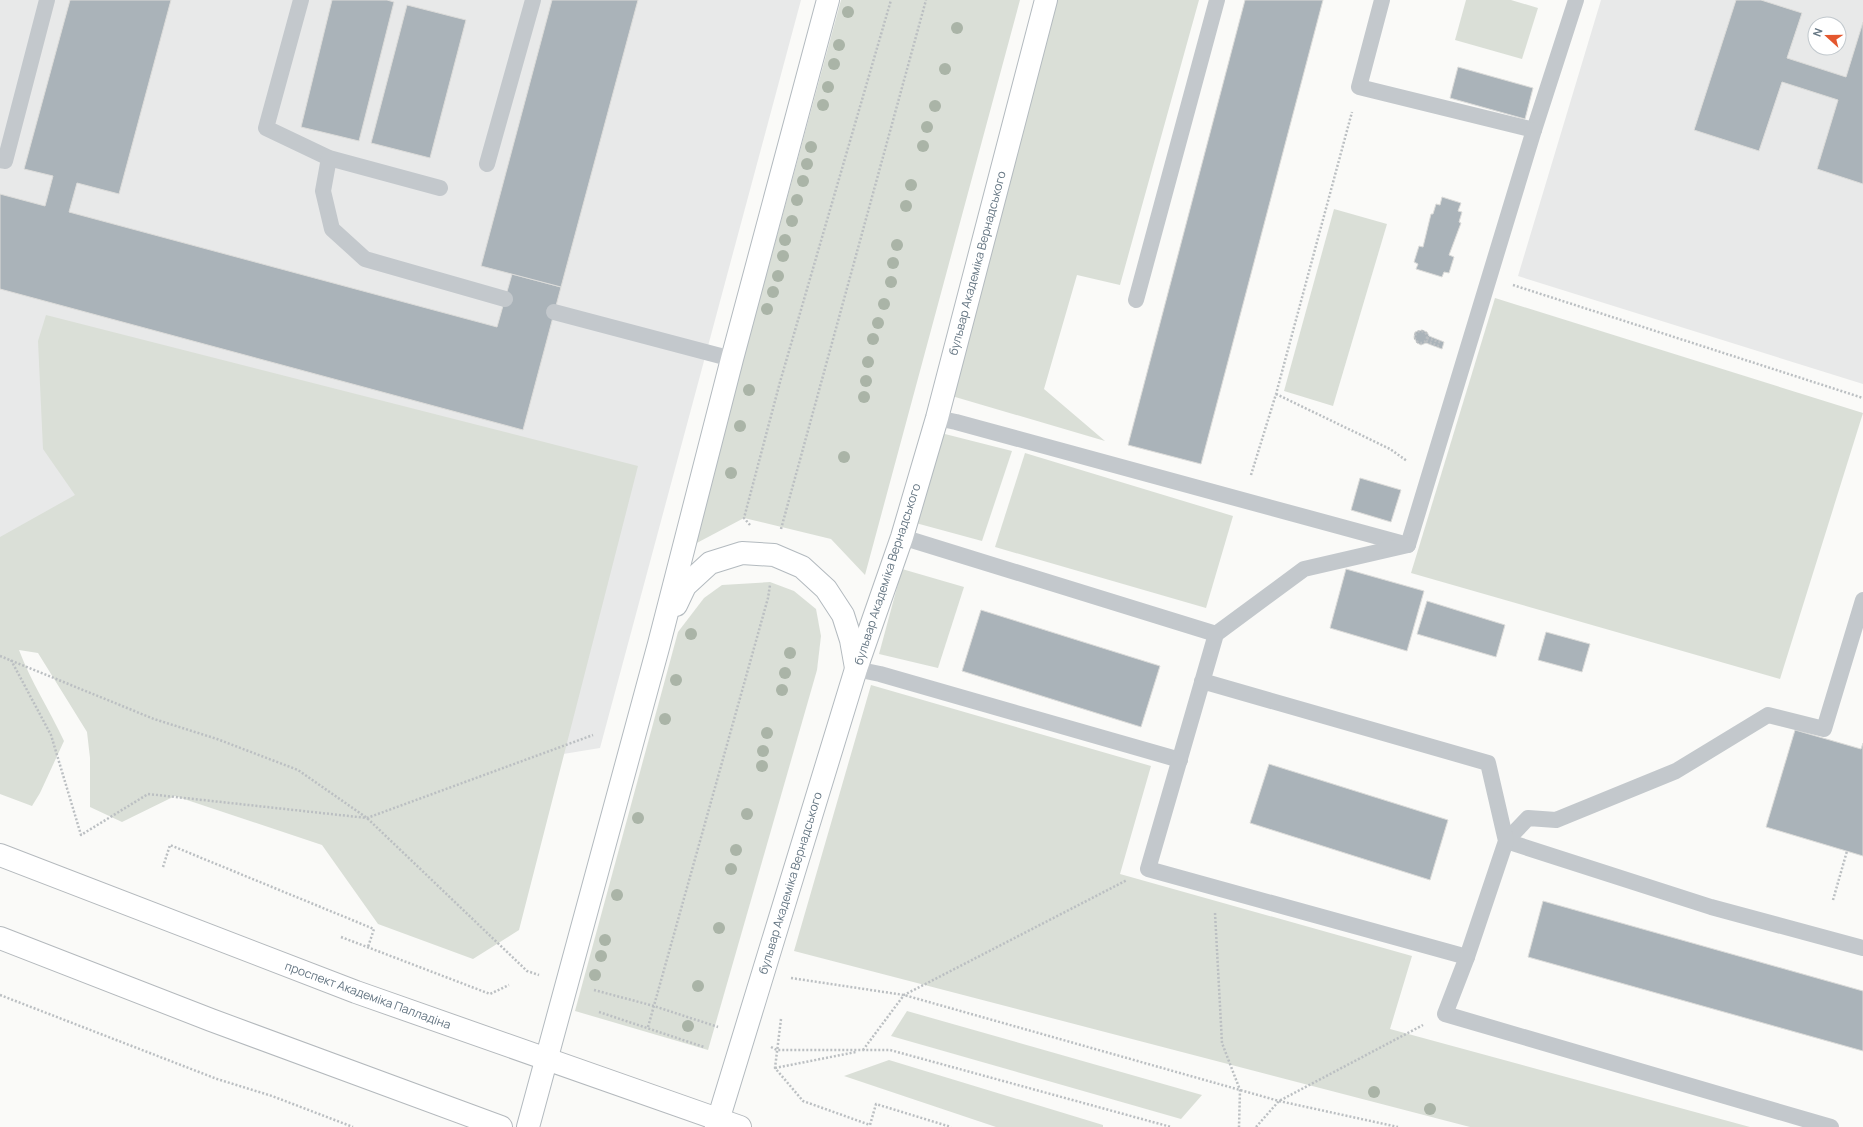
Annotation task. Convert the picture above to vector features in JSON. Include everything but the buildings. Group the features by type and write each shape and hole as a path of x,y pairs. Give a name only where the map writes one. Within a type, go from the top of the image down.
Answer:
{"main road":[{"path":"528,1127 545,1058 659,644 732,360 828,0"},
{"name":"бульвар Академіка Вернадського","path":"717,1123 856,669 902,537 936,418 1046,0"},
{"path":"659,644 685,586 710,563 742,553 774,554 802,567 826,589 843,615 851,640 856,669"},
{"name":"проспект Академіка Палладіна","path":"0,855 356,992 545,1058 717,1123 740,1127"},
{"path":"0,938 211,1020 501,1127"}],"lane":[{"path":"0,160 4,161 48,0"},
{"path":"300,0 266,128 329,158 440,188"},
{"path":"487,164 532,0"},
{"path":"1136,300 1217,0"},
{"path":"1382,0 1359,86 1534,130"},
{"path":"1408,545 1534,130 1576,0"},
{"path":"329,158 323,191 332,229 365,259 505,299"},
{"path":"554,312 732,360"},
{"path":"936,418 956,422 1408,545"},
{"path":"902,537 1216,634"},
{"path":"1408,545 1304,569 1216,634 1148,869 1467,957"},
{"path":"1831,1127 1445,1014 1467,957 1506,841 1528,818 1556,820 1676,771 1768,714 1824,729 1863,600"},
{"path":"856,669 880,674 1180,760"},
{"path":"1202,681 1488,763 1506,841"},
{"path":"1506,841 1711,906 1863,948"}],"path":[{"path":"744,518 780,382 891,0"},
{"path":"648,1027 768,598 774,554 926,0"},
{"path":"1244,500 1276,394 1359,86"},
{"path":"1489,278 1863,398"},
{"path":"1442,347 1426,341 1420,343 1416,342 1416,334 1423,331 1427,338 1446,344"},
{"path":"1276,394 1390,449 1429,475"},
{"path":"0,656 154,719 217,739 298,770 367,818 527,971"},
{"path":"10,660 51,735 81,835 148,794 367,818 593,735"},
{"path":"163,866 170,845 374,929 368,947"},
{"path":"1833,900 1847,851"},
{"path":"775,1068 863,1050 904,995 1148,869"},
{"path":"1213,887 1222,1043 1240,1090 1239,1127"},
{"path":"341,937 490,994 509,985"},
{"path":"566,983 654,1006 717,1027"},
{"path":"0,995 217,1079 272,1096 352,1127"},
{"path":"599,1012 648,1027 704,1047"},
{"path":"782,1013 775,1068 803,1101 870,1125 876,1104 951,1127"},
{"path":"1256,1127 1279,1101 1445,1014"},
{"path":"777,1050 890,1050 1171,1127"}],"shaded area":[{"path":"0,0 801,0 600,748 478,768 0,616"},
{"path":"841,0 1020,0 865,575 831,539 744,518 693,545"},
{"path":"1051,0 1199,0 1120,285 1077,275 1044,389 1105,441 945,394"},
{"path":"1466,0 1511,0 1538,8 1522,59 1455,40"},
{"path":"1601,0 1863,0 1863,384 1518,276"},
{"path":"1334,209 1387,224 1333,406 1284,391"},
{"path":"1495,298 1863,413 1780,679 1411,573"},
{"path":"46,315 638,466 519,930 473,959 378,924 322,845 175,796 122,822 90,807 90,758 87,732 38,653 19,650 29,673 64,741 40,793 32,806 0,794 0,537 75,495 43,449 38,341"},
{"path":"937,432 1012,451 982,541 912,522"},
{"path":"1025,453 1233,516 1206,608 995,547"},
{"path":"902,569 964,587 938,668 879,654"},
{"path":"770,582 794,591 816,609 821,636 817,670 708,1050 575,1011 678,632 704,598 722,585"},
{"path":"871,685 1151,766 1120,874 1412,956 1390,1029 1750,1127 1470,1127 794,951"},
{"path":"907,1011 1202,1095 1181,1119 891,1036"},
{"path":"889,1060 1103,1125 1103,1127 996,1127 844,1076"}]}
